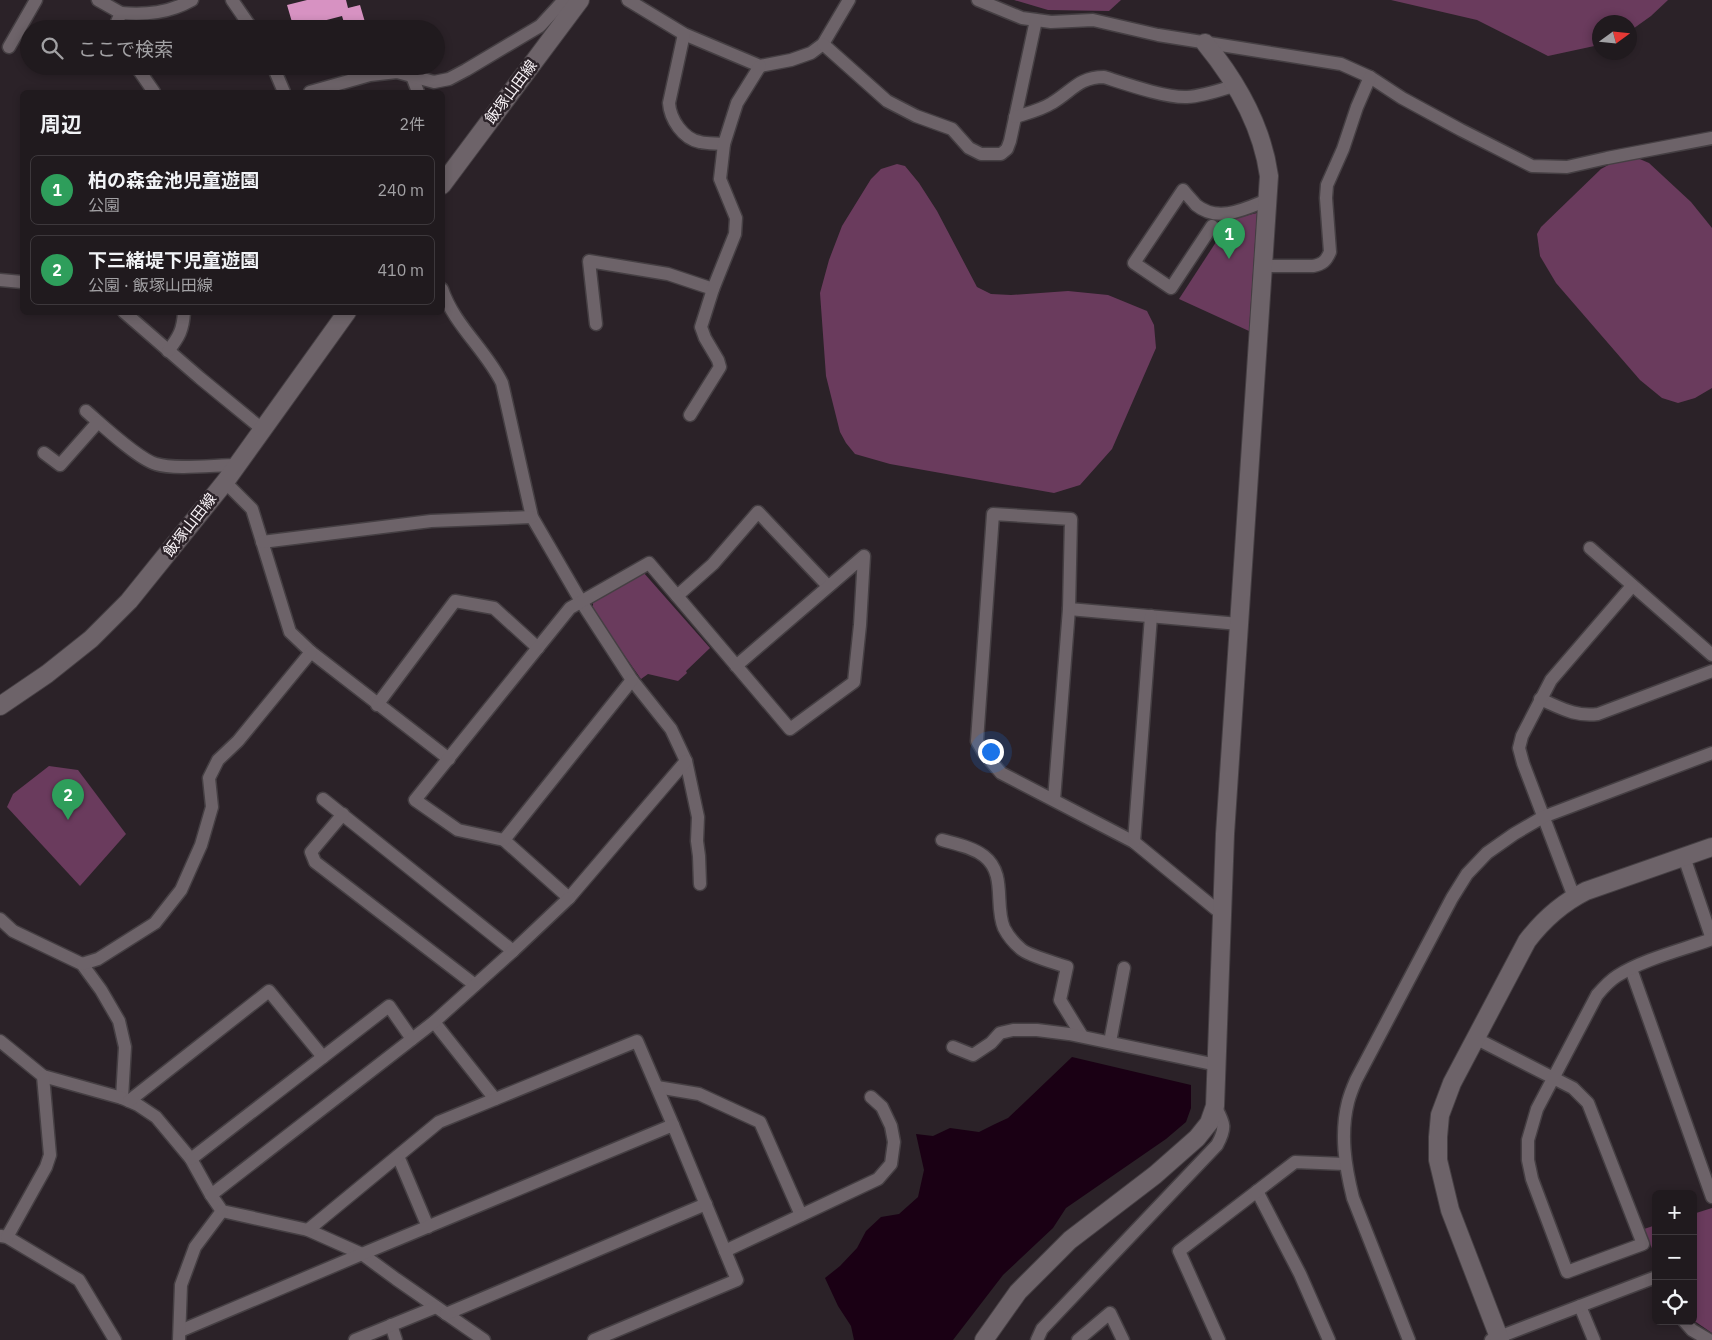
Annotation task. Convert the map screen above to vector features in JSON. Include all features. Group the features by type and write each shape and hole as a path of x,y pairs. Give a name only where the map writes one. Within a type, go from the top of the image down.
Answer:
{"street":[{"path":"25,20 36,0"},
{"path":"98,0 121,13 139,14 169,11 192,0"},
{"path":"232,0 246,20"},
{"path":"408,75 434,82 449,79 540,26 564,0"},
{"name":"飯塚山田線","path":"445,175 580,0"},
{"path":"628,0 684,34 760,66 791,60 811,53 823,44 849,0"},
{"path":"978,0 1022,18 1051,22 1093,20 1137,31 1341,64 1370,77 1402,98 1532,166 1567,167 1712,138"},
{"path":"118,20 121,13"},
{"path":"823,44 887,101 916,116 952,129 969,148 981,154 1001,154 1007,149 1010,141 1036,20"},
{"path":"9,47 20,28"},
{"path":"684,34 669,110 681,131 690,139 700,142 724,144"},
{"path":"984,1340 1018,1292 1070,1240 1155,1175 1197,1138 1209,1123 1215,1106 1225,834 1269,176 1266,155 1258,130 1236,85 1222,63 1205,43"},
{"path":"690,416 720,368 718,360 705,338 702,327 713,289 735,234 736,218 720,179 724,144 737,103 760,66"},
{"path":"142,75 153,90"},
{"path":"277,75 283,90"},
{"path":"317,90 370,75"},
{"path":"412,76 417,90"},
{"path":"1015,117 1040,109 1083,80 1094,77 1104,77 1174,96 1187,97 1208,94 1236,85"},
{"path":"1263,266 1313,266 1321,265 1327,259 1330,252 1326,198 1327,185 1343,149 1357,106 1370,77"},
{"path":"1212,226 1171,288 1134,263 1183,190 1197,205 1213,214 1229,214 1267,200"},
{"path":"596,324 589,261 668,274 713,289"},
{"path":"0,280 20,282"},
{"path":"445,297 460,323 494,366 502,383 532,517 582,603 632,680 671,729 686,761 698,817 697,841 700,884"},
{"path":"127,315 262,429"},
{"path":"168,351 184,326 184,315"},
{"name":"飯塚山田線","path":"0,706 47,674 84,645 129,601 237,465 345,315"},
{"path":"86,411 142,458 155,464 167,466 237,465"},
{"path":"44,453 60,465 98,422"},
{"path":"224,482 252,509 290,632 311,652 377,705 449,759"},
{"path":"677,596 713,564 758,512 828,586"},
{"path":"1054,800 1069,609 1071,520 993,514 977,741 984,753 1001,773 1134,842 1222,915"},
{"path":"262,542 431,521 532,517"},
{"path":"1590,548 1712,655"},
{"path":"569,898 504,840 458,830 415,800 570,608 582,603 649,563 736,666 790,729 854,682 864,556 736,666"},
{"path":"1574,897 1523,763 1520,748 1522,736 1551,680 1632,586"},
{"path":"377,705 455,601 494,608 538,648"},
{"path":"1069,609 1239,624"},
{"path":"1134,842 1151,616"},
{"path":"82,964 98,959 155,923 181,890 201,845 212,807 209,778 218,760 238,741 311,652"},
{"path":"1540,699 1584,716 1598,714 1712,671"},
{"path":"504,840 632,680"},
{"path":"1409,1340 1353,1198 1345,1164 1345,1124 1348,1101 1356,1080 1452,898 1467,874 1487,853 1543,817 1712,753"},
{"path":"211,1195 434,1022 513,951 569,898 686,761"},
{"path":"323,799 513,951"},
{"path":"343,814 312,852 315,862 475,985"},
{"path":"942,840 969,847 985,857 995,868 1004,928 1012,940 1023,951 1067,967 1060,1000 1082,1036"},
{"path":"1652,1279 1497,1339 1450,1210 1438,1160 1440,1115 1452,1083 1475,1038 1527,941 1540,924 1574,897 1586,891 1712,846"},
{"path":"1475,1038 1552,1078 1572,1088 1588,1103 1643,1244 1567,1272 1532,1179 1528,1160 1528,1140 1532,1120 1552,1078 1597,995 1617,976 1631,969 1712,939 1684,857"},
{"path":"0,919 13,931 82,964 101,990 119,1021 126,1047 126,1100"},
{"path":"1110,1042 1124,968"},
{"path":"1631,969 1712,1197"},
{"path":"126,1100 269,991 323,1057"},
{"path":"191,1159 389,1006 412,1039"},
{"path":"434,1022 494,1099"},
{"path":"952,1047 973,1055 991,1043 1000,1033 1013,1030 1037,1030 1082,1036 1217,1065"},
{"path":"0,1041 43,1076 126,1100 156,1117 191,1159 222,1211 308,1230 362,1254 484,1340"},
{"path":"308,1230 439,1122 637,1041 737,1280 594,1340"},
{"path":"43,1076 50,1155 46,1167 4,1236 79,1280 114,1340"},
{"path":"657,1087 699,1094 760,1122 801,1215"},
{"path":"725,1251 878,1179 891,1164 894,1142 891,1126 882,1107 871,1097"},
{"path":"1036,1340 1042,1329 1217,1145 1223,1134 1223,1121 1215,1106"},
{"path":"222,1211 195,1247 181,1285 179,1336 362,1254 673,1125"},
{"path":"398,1156 428,1227"},
{"path":"1219,1340 1179,1251 1295,1162 1345,1164"},
{"path":"1257,1191 1300,1274 1329,1340"},
{"path":"355,1340 391,1326 441,1311 706,1204"},
{"path":"1580,1306 1594,1340"},
{"path":"1078,1340 1110,1313 1123,1340"},
{"path":"1688,1325 1692,1330 1709,1340"},
{"path":"391,1326 396,1340"}],"shaded area":[{"path":"1014,0 1121,0 1109,11 1048,10"},
{"path":"1391,0 1668,0 1637,26 1637,15 1592,15 1592,47 1548,56 1477,20"},
{"path":"1635,157 1649,163 1691,202 1712,228 1712,388 1695,398 1678,403 1662,398 1640,380 1556,283 1540,256 1537,234 1541,227 1601,169 1619,159"},
{"path":"897,164 905,166 919,183 937,211 977,287 991,294 1011,295 1068,291 1108,295 1147,311 1154,325 1156,348 1112,449 1080,485 1054,493 890,464 855,454 846,443 840,432 826,376 820,293 829,260 842,226 871,179 881,169"},
{"path":"1257,213 1249,331 1179,299 1231,219"},
{"path":"643,572 710,648 678,681 648,674 641,679 593,611 593,601"},
{"path":"49,766 78,770 126,834 80,886 7,807 13,794"},
{"path":"1072,1057 1191,1085 1191,1108 1186,1122 1166,1139 1066,1208 1053,1228 1003,1275 953,1340 854,1340 851,1326 838,1306 825,1278 840,1266 857,1248 866,1231 881,1217 899,1214 918,1197 924,1170 916,1134 933,1136 950,1128 979,1132 1008,1118"},
{"path":"1712,1208 1712,1333 1697,1323 1697,1213"},
{"path":"1652,1226 1652,1248 1644,1229"}],"building":[{"path":"307,0 346,0 348,8 360,5 364,20 343,20 342,16 327,20 291,20 287,5"}],"place":[{"name":"柏の森金池児童遊園","path":"1229,259"},
{"name":"下三緒堤下児童遊園","path":"68,820"}]}
